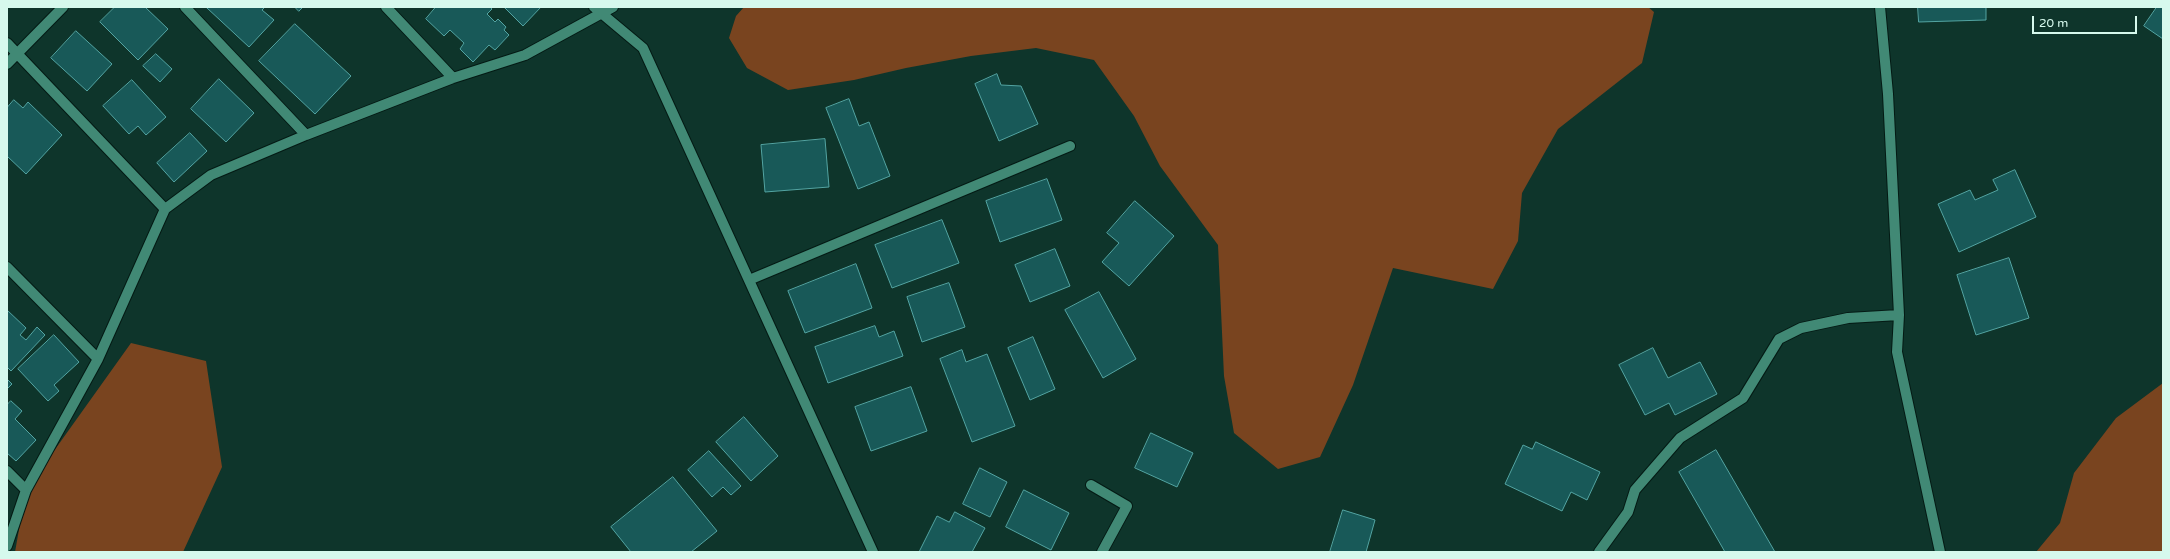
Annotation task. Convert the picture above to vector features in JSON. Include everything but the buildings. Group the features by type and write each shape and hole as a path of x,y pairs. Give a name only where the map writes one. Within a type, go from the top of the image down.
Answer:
{"street":[{"path":"7,64 63,7"},
{"path":"185,7 306,135"},
{"path":"386,7 453,78"},
{"path":"594,7 601,15 643,48 873,552"},
{"path":"7,546 26,490 98,359 165,209 211,175 306,135 453,78 525,55 601,15 613,7"},
{"path":"1880,7 1888,94 1899,314 1897,352 1940,552"},
{"path":"7,43 165,209"},
{"path":"749,280 1070,146"},
{"path":"7,267 98,359"},
{"path":"1600,552 1628,512 1635,490 1680,438 1743,398 1779,339 1801,328 1848,318 1899,314"},
{"path":"7,471 26,490"},
{"path":"1091,485 1127,506 1102,552"}],"shaded area":[{"path":"744,7 1648,7 1654,12 1642,63 1558,129 1522,193 1518,241 1493,289 1393,268 1353,385 1320,457 1278,469 1234,433 1224,376 1218,245 1160,166 1134,116 1094,60 1036,48 971,56 906,68 854,80 788,90 747,68 729,38 736,16"},
{"path":"131,343 206,361 222,467 183,552 15,552 26,490"},
{"path":"2163,383 2163,552 2036,552 2060,523 2074,473 2116,418"}]}
